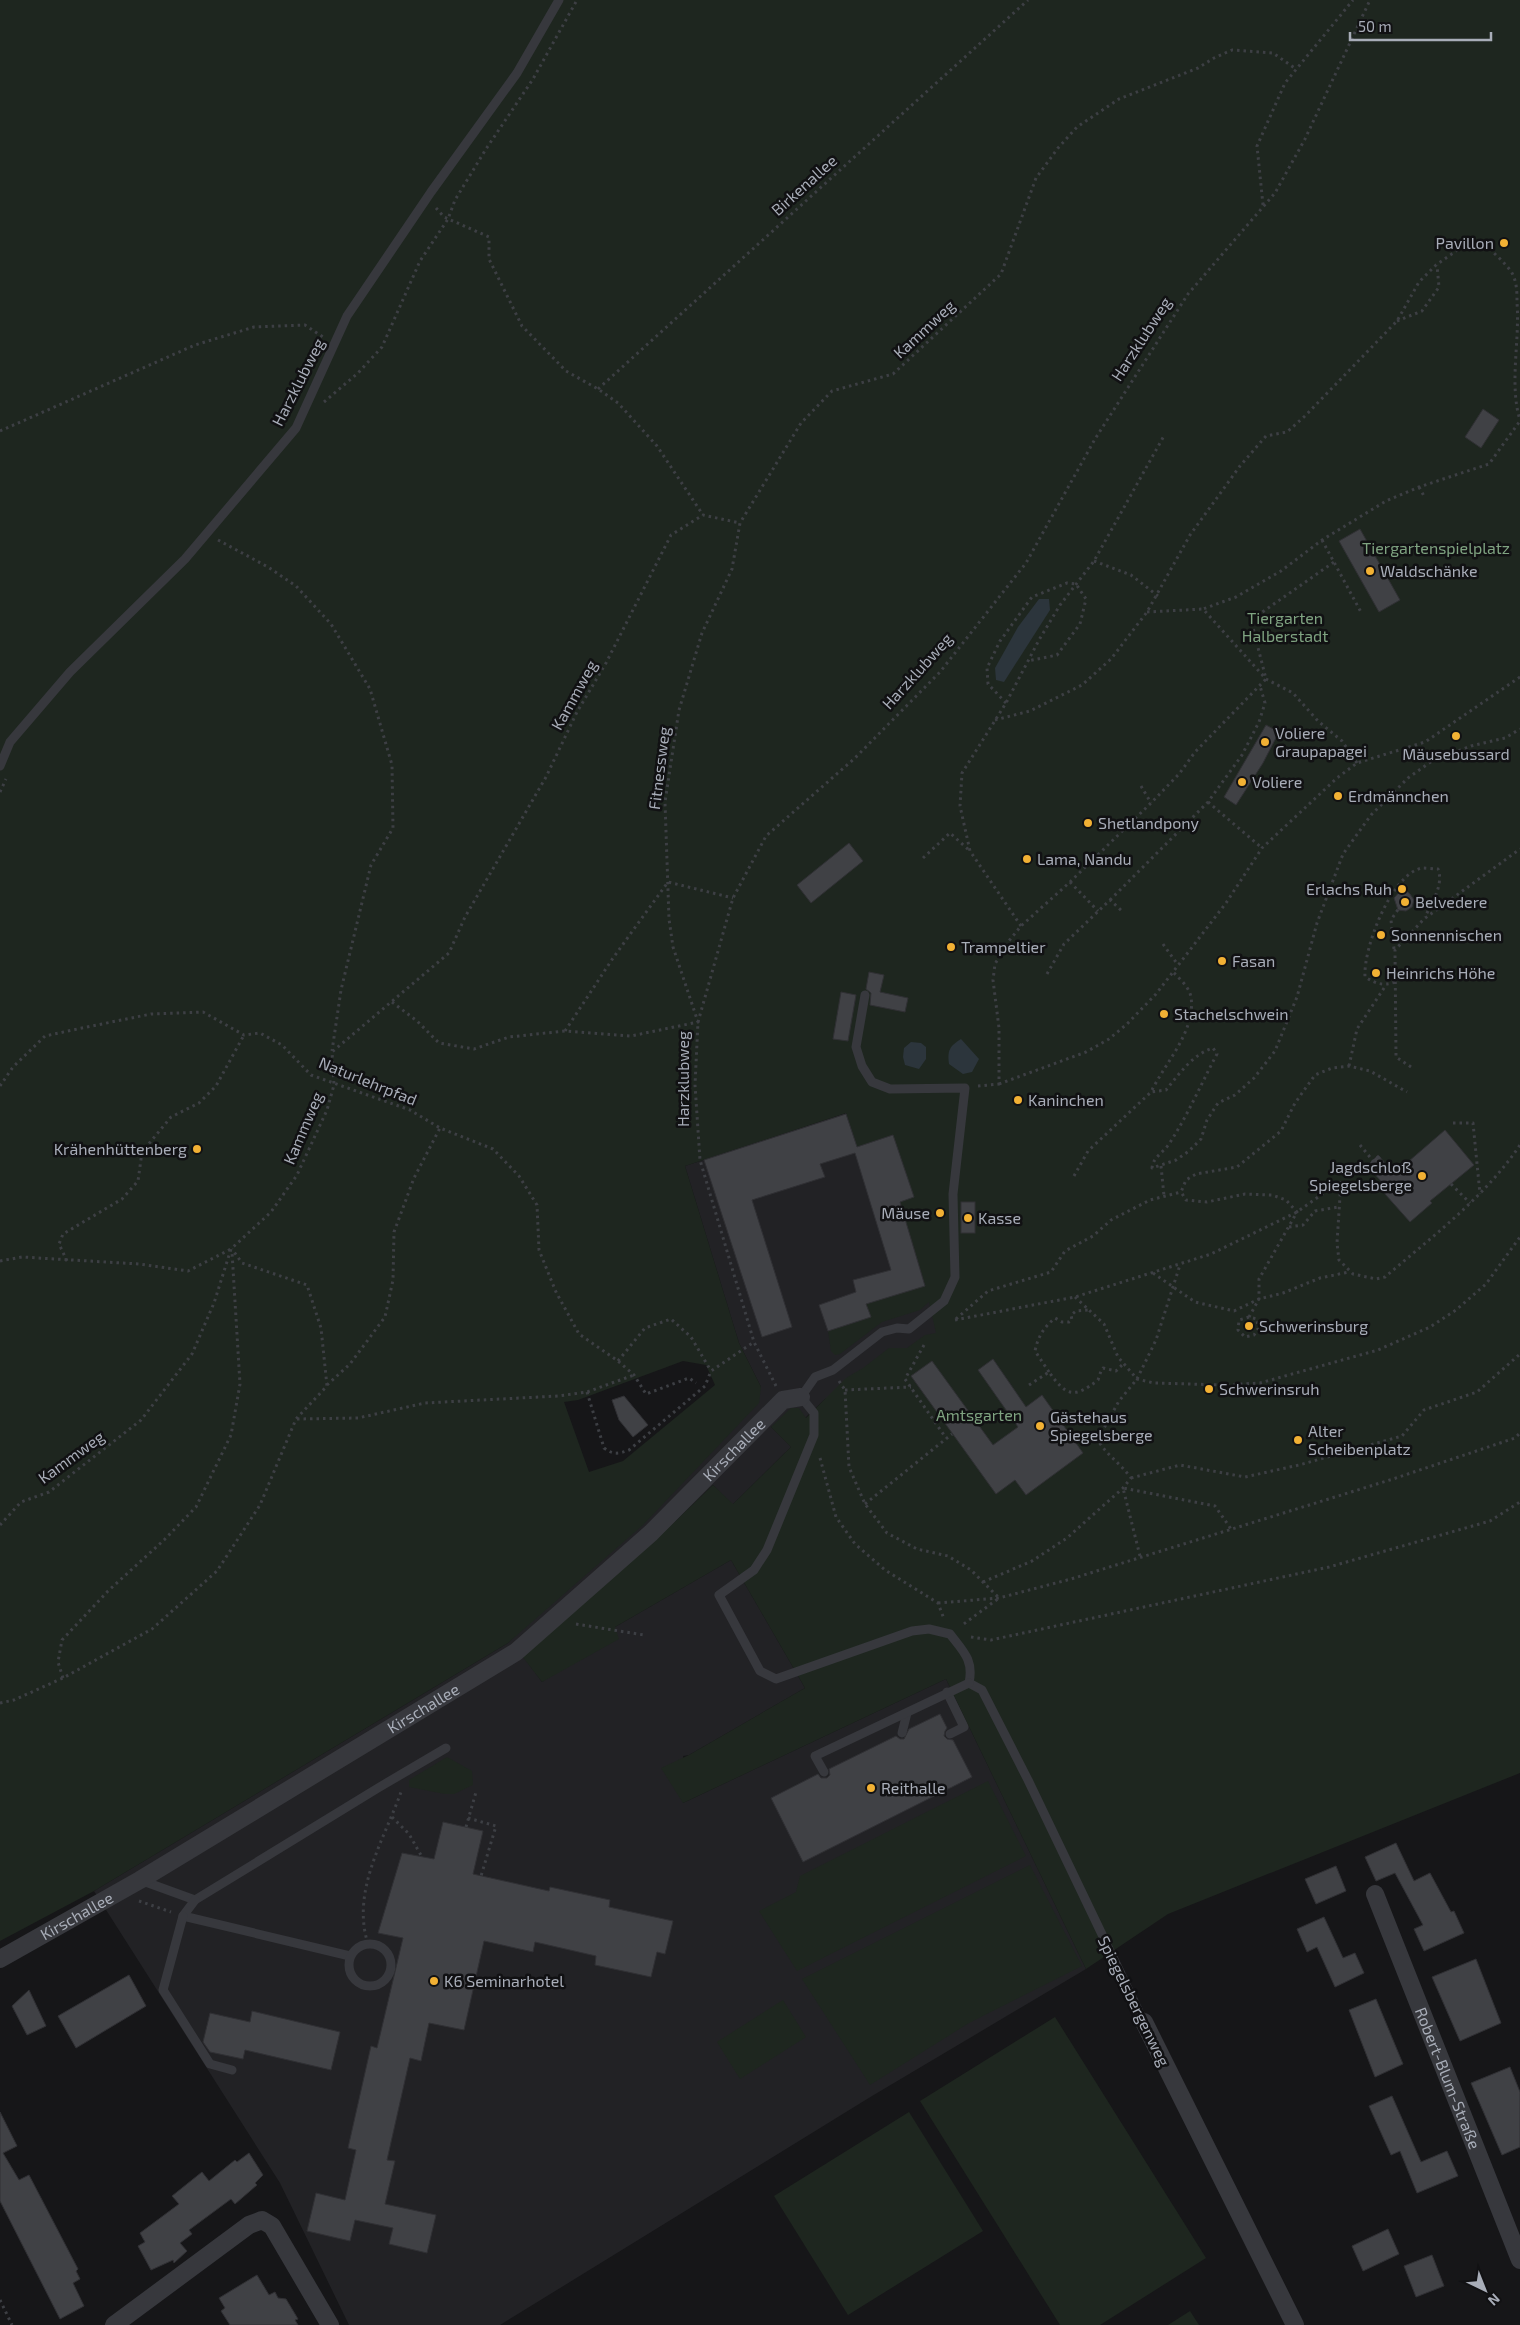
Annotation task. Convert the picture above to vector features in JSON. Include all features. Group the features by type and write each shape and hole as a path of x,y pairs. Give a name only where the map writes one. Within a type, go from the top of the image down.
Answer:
{"street":[{"path":"783,1400 801,1397"},
{"name":"Kirschallee","path":"0,1959 140,1880 516,1652 651,1533 783,1400"},
{"name":"Robert-Blum-Straße","path":"1374,1894 1520,2260"},
{"name":"Spiegelsbergenweg","path":"1144,2022 1295,2325"},
{"path":"114,2325 249,2224 262,2220 272,2226 330,2325"}],"lane":[{"name":"Harzklubweg","path":"0,766 10,742 70,672 184,559 296,428 347,316 427,198 517,73 559,0"},
{"path":"824,1772 816,1756 969,1683 972,1671 968,1658 950,1634 929,1630 912,1631 776,1679 760,1671 719,1594 754,1570 767,1550 814,1435 814,1413 801,1397 815,1377 833,1370 882,1332 898,1328 909,1330 944,1301 955,1277 953,1194 965,1088 890,1089 872,1082 862,1066 856,1047 865,995"},
{"name":"Spiegelsbergenweg","path":"969,1683 982,1690 1028,1780 1144,2022"},
{"path":"947,1692 964,1728 950,1734"},
{"path":"902,1733 907,1713"},
{"path":"232,2070 210,2064 163,1990 183,1916 195,1900 446,1748"},
{"path":"140,1880 195,1900"},
{"path":"183,1916 350,1956"},
{"path":"368,1944 382,1948 394,1963 385,1980 372,1986 364,1986 353,1978 349,1971 350,1956 358,1948 368,1944"}],"path":[{"name":"Birkenallee","path":"598,389 1028,0"},
{"path":"1263,206 1257,146 1285,83 1353,0"},
{"name":"Harzklubweg","path":"783,1400 754,1342 700,1160 696,1085 698,1022 733,898 766,836 855,758 940,672 1026,563 1095,439 1188,294 1275,193 1305,139 1370,0"},
{"name":"Kammweg","path":"740,523 801,423 832,391 893,374 1001,274 1036,178 1058,148 1077,127 1119,99 1198,68 1232,50 1273,53 1296,68"},
{"path":"427,198 444,217 489,238 488,259 522,326 566,372 598,389 618,403 657,446 703,515 740,523"},
{"path":"995,720 1030,711 1082,685 1111,659 1158,596 1190,535 1240,466 1266,436 1287,432 1305,416 1397,321 1420,282 1436,265 1469,242 1485,244 1511,272 1516,285 1519,325 1516,385 1517,410 1520,420 1489,464 1419,487 1386,501 1322,540 1281,571 1236,597 1203,609 1147,612"},
{"path":"1397,321 1422,311 1439,288 1436,265"},
{"path":"0,431 195,345 254,327 305,325 334,344"},
{"path":"970,851 960,806 962,773 1006,703 1027,661 1060,605 1094,561 1165,434"},
{"path":"1419,487 1424,496"},
{"name":"Kammweg","path":"0,1526 21,1502 49,1492 141,1420 192,1354 214,1303 232,1249 271,1212 297,1175 327,1110 334,1085 332,1052 449,953 465,917 546,777 577,712 606,663 671,535 703,515"},
{"name":"Fitnessweg","path":"698,1022 673,947 669,919 665,802 679,710 702,633 732,569 740,523"},
{"path":"207,533 233,550 268,567 296,586 331,624 370,689 392,765 393,828 371,865 341,990 332,1052"},
{"path":"1322,540 1362,614"},
{"path":"1094,561 1131,575 1158,596"},
{"path":"1266,679 1251,620 1334,562"},
{"path":"1006,703 988,684 987,668 1000,641 1032,597 1067,583 1076,584 1086,599 1080,624 1057,655 1027,661"},
{"path":"1203,609 1266,679 1293,693 1318,721 1342,741 1357,762"},
{"path":"965,1088 999,1084 1086,1052 1109,1039 1127,1024 1156,994 1226,903 1262,848 1337,778 1357,762 1425,742 1520,676"},
{"path":"999,1084 999,1028 993,980 995,964 1008,942 1021,926 1070,882 1151,803 1179,774 1196,752 1266,679"},
{"path":"1047,974 1064,944 1208,802 1242,755 1259,722 1264,703 1260,686"},
{"path":"1151,1092 1166,1090 1180,1072 1203,1051 1213,1048 1217,1054 1187,1113 1168,1146 1153,1161 1152,1168 1176,1160 1201,1139 1207,1120 1218,1103 1235,1095 1254,1078 1275,1051 1297,997 1316,923 1343,854 1371,815 1408,778 1432,761 1471,746 1505,738 1520,729"},
{"path":"1141,786 1151,803"},
{"path":"1208,802 1262,848"},
{"path":"923,858 950,833 970,851 1021,926"},
{"path":"1395,950 1424,919 1520,849"},
{"path":"1395,982 1386,985 1376,984 1365,977 1367,952 1381,914 1391,894 1415,871 1422,868 1438,869 1441,877 1438,888 1424,919"},
{"path":"565,1031 613,958 668,882 733,898"},
{"path":"1070,882 1098,912"},
{"path":"1110,900 1123,912"},
{"path":"1399,908 1390,920 1395,950 1396,1057 1411,1067"},
{"path":"1163,944 1178,965"},
{"path":"1074,1176 1088,1151 1151,1092 1190,1020 1191,996 1184,983 1173,972"},
{"path":"1349,1066 1357,1029 1386,985"},
{"path":"392,1002 417,1021 439,1043 474,1049 509,1037 565,1031 631,1036 698,1022"},
{"name":"Naturlehrpfad","path":"0,1086 13,1067 45,1036 82,1028 152,1014 203,1012 244,1035 260,1033 282,1044 312,1075 334,1085 410,1110 440,1128 494,1149 519,1176 537,1205 539,1250 556,1292 578,1334 618,1361"},
{"path":"67,1261 60,1244 63,1234 122,1199 138,1181 142,1152 171,1117 199,1103 216,1086 244,1035"},
{"path":"1181,1192 1186,1180 1196,1174 1236,1167 1281,1130 1294,1103 1315,1075 1332,1068 1349,1066 1370,1070 1407,1092"},
{"path":"1453,1123 1474,1123 1480,1194"},
{"path":"0,1703 14,1700 63,1678 152,1629 217,1572 260,1505 296,1419 350,1364 385,1317 393,1280 394,1232 414,1178 440,1128"},
{"path":"1360,1145 1386,1176"},
{"path":"1153,1273 1195,1302 1234,1311 1259,1299 1284,1293 1320,1278 1349,1272 1376,1279 1385,1277 1480,1194 1509,1162 1520,1145"},
{"path":"1161,1166 1164,1196"},
{"path":"1181,1192 1150,1200 1111,1220 1093,1236 1065,1252 1050,1272 988,1291 954,1320 1075,1297 1180,1265 1210,1254 1297,1212 1341,1181 1336,1243 1339,1260 1349,1272"},
{"path":"1451,1184 1470,1203"},
{"path":"1181,1192 1186,1200 1207,1202 1245,1194 1272,1195 1286,1200 1297,1212"},
{"path":"1288,1227 1303,1224 1315,1211 1338,1207"},
{"path":"1249,1317 1257,1319 1258,1329 1254,1335 1245,1336 1238,1330 1239,1320 1249,1317 1259,1299 1259,1279 1297,1212"},
{"path":"1075,1297 1104,1324 1118,1357 1137,1379 1154,1383 1260,1384 1378,1350 1430,1327 1456,1310 1486,1284 1520,1237"},
{"path":"0,1261 22,1257 139,1264 188,1272 232,1249"},
{"path":"232,1249 242,1264 307,1284 321,1328 327,1386"},
{"path":"63,1678 58,1662 62,1640 108,1591 164,1540 196,1507 231,1435 240,1384 232,1249"},
{"path":"1131,1478 1124,1468 1107,1455 1099,1442 1103,1430 1119,1401 1137,1379 1156,1340 1180,1265"},
{"path":"1090,1310 1076,1311 1071,1315 1072,1320 1069,1322 1062,1322 1055,1318 1046,1326 1038,1339 1035,1351 1060,1389 1074,1393 1082,1391 1098,1380 1100,1371 1104,1368 1116,1371 1124,1363"},
{"path":"696,1383 689,1378 646,1394 634,1375 618,1361 644,1328 671,1319 691,1336 711,1372"},
{"path":"587,1392 604,1448 610,1453 619,1454 629,1450 705,1386 711,1372 754,1342"},
{"path":"924,1345 905,1379 946,1438"},
{"path":"983,1582 1032,1561 1067,1538 1123,1488 1131,1478 1180,1465 1245,1477 1299,1465 1402,1436 1424,1410 1477,1392 1520,1354"},
{"path":"833,1370 845,1390 850,1467 865,1504 887,1533 917,1549 948,1556 971,1570 999,1598"},
{"path":"1029,1385 1049,1372"},
{"path":"296,1419 358,1418 425,1403 558,1396 587,1392 634,1375"},
{"path":"845,1390 911,1387"},
{"path":"814,1435 836,1518 855,1544 885,1570 938,1603 999,1598 1071,1579 1140,1556 1393,1479 1515,1438 1520,1433"},
{"path":"865,1504 952,1434"},
{"path":"1123,1488 1215,1506 1231,1529"},
{"path":"1123,1488 1140,1556"},
{"path":"950,1634 991,1640 1329,1567 1490,1521 1520,1502"},
{"path":"950,1634 999,1598"},
{"path":"938,1603 950,1634"},
{"path":"551,1620 644,1634"},
{"path":"368,1944 364,1931 364,1902 373,1858 401,1792"},
{"path":"466,1827 476,1792"},
{"path":"392,1817 409,1834 422,1857"},
{"path":"468,1818 496,1826 481,1876"},
{"path":"115,1893 183,1916"},
{"path":"0,2300 12,2325"}],"shaded area":[{"path":"1039,599 1049,599 1050,610 1004,682 996,680 995,668 1018,627"},
{"path":"961,1039 979,1059 972,1072 963,1074 949,1064 948,1059 950,1049"},
{"path":"911,1042 921,1043 926,1047 926,1059 919,1069 905,1065 903,1057 904,1048"},
{"path":"846,1113 880,1139 925,1286 1057,1307 825,1399 805,1418 771,1427 791,1447 732,1505 713,1485 656,1540 523,1656 542,1682 615,1627 731,1560 805,1688 689,1755 683,1756 683,1803 946,1679 1086,1969 872,2096 500,2325 349,2325 280,2183 94,1891 508,1643 761,1387 739,1343 685,1166"}],"green space":[{"path":"0,0 1520,0 1520,1773 1168,1914 1086,1969 946,1679 683,1803 661,1768 689,1755 805,1688 731,1560 615,1627 619,1639 542,1682 522,1656 656,1540 713,1485 733,1504 791,1447 771,1427 791,1408 799,1408 806,1418 846,1378 863,1368 889,1348 907,1348 925,1335 936,1333 929,1302 920,1310 882,1322 840,1354 835,1355 831,1351 828,1331 870,1317 866,1304 925,1285 880,1140 857,1147 846,1113 685,1166 739,1343 761,1387 759,1403 643,1525 508,1643 94,1891 0,1941","holes":["683,1361 706,1365 715,1385 623,1461 589,1472 564,1402 578,1400"]},
{"path":"447,1757 472,1771 473,1785 454,1794 409,1787 409,1780"},
{"path":"988,1781 1026,1856 797,1971 759,1911 796,1892 800,1876"},
{"path":"1030,1865 1082,1966 969,2023 870,2085 802,1979"},
{"path":"783,2000 806,2037 740,2079 717,2042"},
{"path":"1055,2017 1206,2258 1100,2325 1060,2325 920,2101"},
{"path":"909,2112 983,2231 848,2315 774,2196"},
{"path":"1190,2311 1199,2325 1168,2325"}],"building":[{"path":"1483,409 1499,420 1481,448 1465,437"},
{"name":"Waldschänke","path":"1360,529 1400,600 1379,612 1339,541"},
{"path":"1266,725 1279,732 1263,763 1236,805 1224,797"},
{"path":"849,843 863,861 811,903 797,885"},
{"path":"1403,888 1414,900 1412,907 1406,911 1398,910 1394,898"},
{"path":"869,972 884,975 880,992 908,998 905,1012 870,1005 871,993 866,989"},
{"path":"841,992 856,995 848,1041 833,1039"},
{"path":"846,1114 857,1147 893,1135 914,1197 900,1202 925,1286 866,1304 871,1317 828,1331 819,1305 856,1292 853,1280 891,1270 855,1153 820,1164 825,1177 752,1200 792,1327 762,1337 704,1160"},
{"name":"Jagdschloß Spiegelsberge","path":"1445,1130 1474,1165 1430,1201 1432,1203 1410,1222 1377,1185 1381,1181 1367,1166 1378,1155 1392,1171 1398,1165 1401,1168"},
{"name":"Kasse","path":"961,1202 975,1202 975,1233 961,1233"},
{"name":"Gästehaus Spiegelsberge","path":"993,1359 1026,1407 1042,1395 1083,1453 1026,1495 1015,1480 996,1494 911,1376 932,1361 993,1445 1018,1427 978,1370"},
{"path":"624,1396 648,1425 633,1437 619,1420 612,1400"},
{"name":"Reithalle","path":"940,1714 947,1728 944,1736 947,1739 953,1740 972,1777 803,1862 771,1798 818,1774 821,1778 827,1778 830,1775 829,1769 896,1736 904,1739 909,1729"},
{"path":"443,1822 483,1831 473,1874 549,1891 550,1887 610,1900 609,1907 673,1921 665,1954 657,1952 651,1977 595,1965 596,1956 535,1942 533,1952 484,1941 464,2030 429,2023 421,2061 410,2058 387,2160 395,2161 385,2204 436,2215 427,2253 389,2244 393,2228 355,2220 350,2241 307,2231 316,2193 345,2200 356,2150 348,2148 371,2046 377,2048 403,1938 378,1933 402,1853 434,1859"},
{"path":"1396,1843 1414,1881 1430,1873 1451,1912 1454,1911 1464,1933 1424,1951 1414,1929 1423,1925 1395,1873 1376,1881 1365,1857"},
{"path":"1336,1866 1346,1891 1316,1904 1305,1879"},
{"path":"1324,1917 1343,1958 1355,1953 1364,1973 1335,1987 1317,1947 1307,1952 1297,1929"},
{"path":"1476,1959 1501,2023 1460,2041 1432,1977"},
{"path":"129,1975 146,2006 76,2048 58,2016"},
{"path":"29,1990 46,2026 27,2035 12,2006"},
{"path":"1376,1999 1403,2064 1375,2077 1349,2010"},
{"path":"252,2011 340,2032 331,2070 245,2050 243,2059 210,2052 203,2042 210,2013 250,2022"},
{"path":"1510,2067 1520,2092 1520,2147 1502,2155 1471,2083"},
{"path":"1392,2096 1421,2162 1447,2151 1458,2176 1417,2193 1400,2151 1391,2155 1369,2106"},
{"path":"0,2112 17,2146 3,2153 19,2180 29,2175 78,2269 76,2271 80,2279 73,2283 84,2306 60,2319 0,2201"},
{"path":"249,2153 263,2175 255,2183 257,2185 235,2204 231,2199 189,2230 192,2234 180,2243 187,2251 174,2263 173,2260 151,2270 138,2246 145,2242 140,2233 179,2204 172,2196 202,2172 209,2181 235,2160 237,2162"},
{"path":"1388,2229 1399,2254 1363,2271 1352,2246"},
{"path":"1432,2255 1444,2286 1416,2297 1404,2266"},
{"path":"257,2275 269,2295 275,2292 278,2298 286,2299 298,2319 295,2320 298,2325 230,2325 221,2311 225,2308 219,2298"}],"place":[{"name":"Pavillon","path":"1504,243"},
{"name":"Waldschänke","path":"1370,571"},
{"name":"Mäusebussard","path":"1456,736"},
{"name":"Voliere Graupapagei","path":"1265,742"},
{"name":"Voliere","path":"1242,782"},
{"name":"Erdmännchen","path":"1338,796"},
{"name":"Shetlandpony","path":"1088,823"},
{"name":"Lama, Nandu","path":"1027,859"},
{"name":"Erlachs Ruh","path":"1402,889"},
{"name":"Belvedere","path":"1405,902"},
{"name":"Sonnennischen","path":"1381,935"},
{"name":"Trampeltier","path":"951,947"},
{"name":"Fasan","path":"1222,961"},
{"name":"Heinrichs Höhe","path":"1376,973"},
{"name":"Stachelschwein","path":"1164,1014"},
{"name":"Kaninchen","path":"1018,1100"},
{"name":"Krähenhüttenberg","path":"197,1149"},
{"name":"Jagdschloß Spiegelsberge","path":"1422,1176"},
{"name":"Mäuse","path":"940,1213"},
{"name":"Kasse","path":"968,1218"},
{"name":"Schwerinsburg","path":"1249,1326"},
{"name":"Schwerinsruh","path":"1209,1389"},
{"name":"Gästehaus Spiegelsberge","path":"1040,1426"},
{"name":"Alter Scheibenplatz","path":"1298,1440"},
{"name":"Reithalle","path":"871,1788"},
{"name":"K6 Seminarhotel","path":"434,1981"}],"park label":[{"name":"Tiergartenspielplatz","path":"1436,548"},
{"name":"Tiergarten Halberstadt","path":"1285,627"},
{"name":"Amtsgarten","path":"979,1415"}]}
